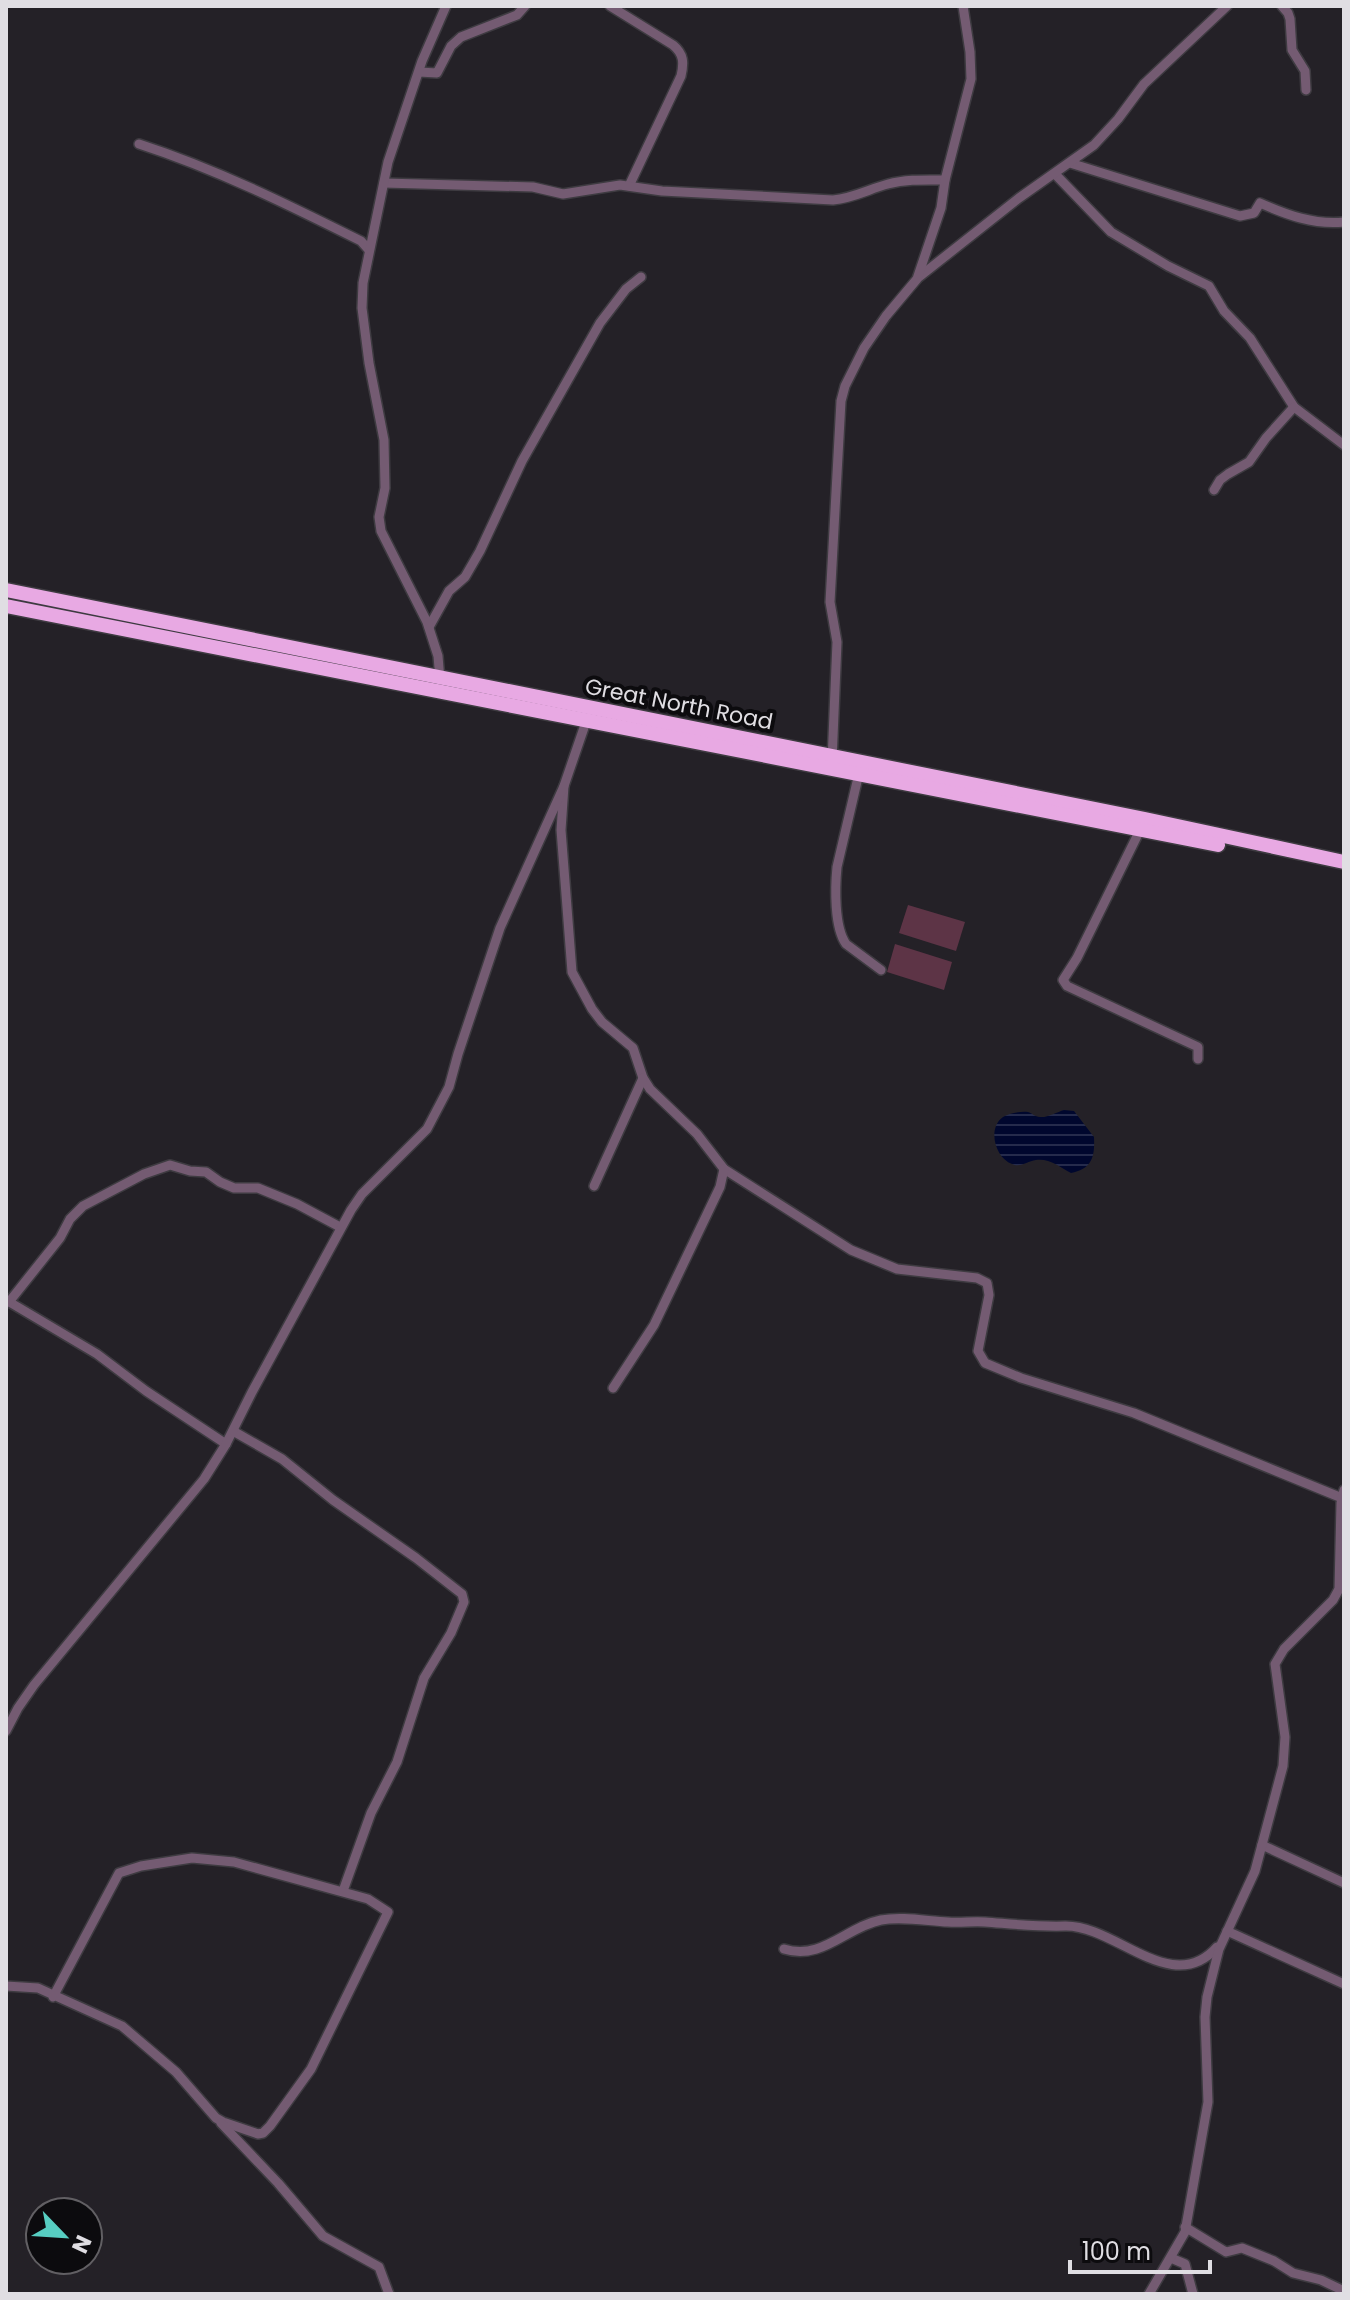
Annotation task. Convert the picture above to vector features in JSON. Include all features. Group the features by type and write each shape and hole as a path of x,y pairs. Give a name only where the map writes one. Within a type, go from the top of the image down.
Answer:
{"highway":[{"name":"Great North Road","path":"6,590 440,684 1344,862"},
{"name":"Great North Road","path":"6,606 440,684"},
{"name":"Great North Road","path":"1143,824 1344,870"}],"street":[{"path":"440,684 438,656 429,627 379,524 385,488 384,440 362,308 363,283 388,162 446,6"},
{"path":"419,72 437,73 454,42 517,15 525,6"},
{"path":"610,6 673,45 683,57 681,76 629,186"},
{"path":"917,279 941,208 945,180 971,79 963,6"},
{"path":"832,762 837,642 830,602 841,401 864,348 897,301 917,279 1107,133 1144,84 1227,6"},
{"path":"1282,6 1290,19 1292,50 1305,71 1306,90"},
{"path":"139,144 237,182 361,241 369,250"},
{"path":"1070,163 1240,216 1254,213 1260,203 1295,218 1344,222"},
{"path":"1055,174 1111,232 1209,286 1224,311 1250,338 1294,407 1341,443 1344,431"},
{"path":"384,183 533,187 563,194 620,185 704,194 833,200 847,199 911,179 945,180"},
{"path":"429,627 449,591 465,577 480,551 522,461 600,323 626,289 641,277"},
{"path":"1214,490 1220,480 1249,462 1294,407"},
{"path":"6,1731 34,1685 204,1479 226,1444 340,1227 362,1194 414,1144 437,1113 449,1087 500,928 564,786 589,714"},
{"path":"860,768 837,867 839,923 846,944 881,970"},
{"path":"564,786 561,830 572,972 602,1022 633,1048 643,1078 658,1098 697,1134 724,1169 851,1250 897,1269 977,1278 987,1283 989,1295 978,1351 985,1363 1021,1378 1148,1418 1343,1494 1342,1591 1277,1659 1275,1669 1285,1756 1252,1879 1222,1941 1207,1997 1208,2102 1183,2237 1149,2294"},
{"path":"1143,824 1077,958 1063,980 1067,986 1198,1047 1198,1059"},
{"path":"594,1186 643,1078"},
{"path":"226,1444 97,1354 8,1301 83,1206 144,1174 170,1165 206,1172 234,1188 258,1188 340,1227"},
{"path":"613,1388 654,1325 720,1187 724,1169"},
{"path":"233,1431 282,1459 333,1500 416,1558 462,1594 464,1602 451,1633 424,1678 397,1762 371,1813 343,1891"},
{"path":"1262,1845 1344,1883"},
{"path":"53,1997 119,1873 141,1866 192,1858 234,1862 368,1899 388,1912 311,2069 263,2133 239,2128 216,2118"},
{"path":"784,1949 795,1953 821,1949 862,1926 885,1919 953,1923 981,1921 1042,1928 1078,1926 1175,1967 1197,1962 1222,1941"},
{"path":"1227,1931 1344,1984"},
{"path":"6,1986 31,1986 112,2021 138,2038 176,2072 323,2236 379,2267 389,2294"},
{"path":"1185,2227 1226,2252 1242,2248 1274,2261 1293,2273 1321,2280 1344,2291"},
{"path":"1171,2258 1185,2264 1193,2294"}],"shaded area":[{"path":"908,905 965,922 956,951 899,933"},
{"path":"895,944 952,962 944,990 887,972"}],"water":[{"path":"1064,1110 1074,1111 1094,1137 1093,1156 1084,1168 1071,1173 1045,1160 1015,1165 1001,1156 994,1135 1003,1117 1025,1112 1043,1117"}]}
